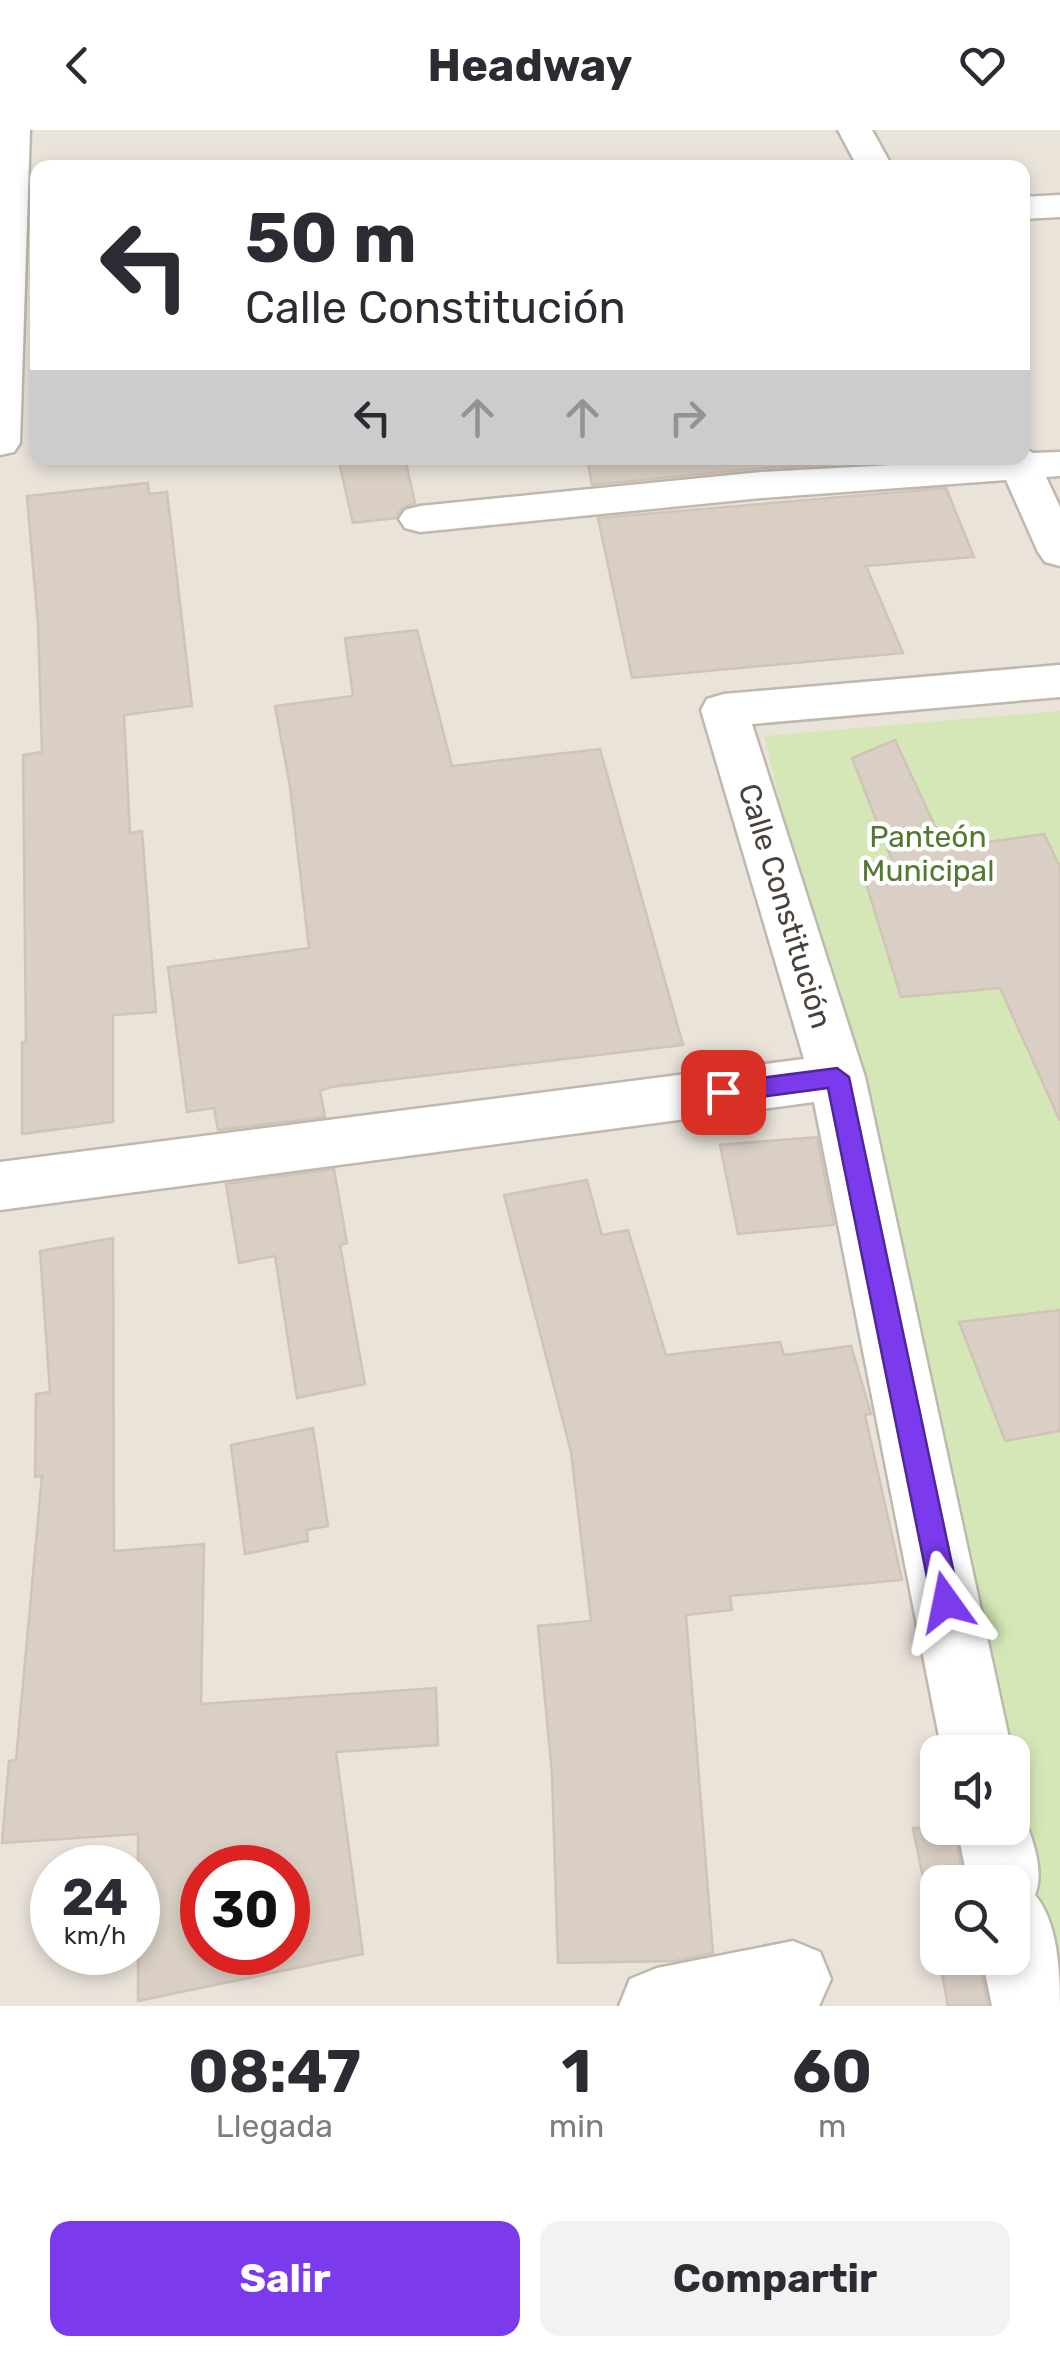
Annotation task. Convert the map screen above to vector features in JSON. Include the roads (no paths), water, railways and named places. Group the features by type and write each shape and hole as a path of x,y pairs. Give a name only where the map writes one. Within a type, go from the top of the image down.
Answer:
{"street":[{"path":"0,443 13,130"},
{"path":"855,130 872,160"},
{"path":"1030,208 1060,206"},
{"path":"1032,463 1060,552"},
{"path":"420,519 1007,465"},
{"name":"Calle Constitución","path":"837,1077 724,710 1060,681"},
{"path":"0,1186 837,1077 973,1735"},
{"path":"1023,1975 1030,2006"},
{"path":"656,2006 792,1978"}],"park label":[{"name":"Panteón Municipal","path":"928,854"}]}
